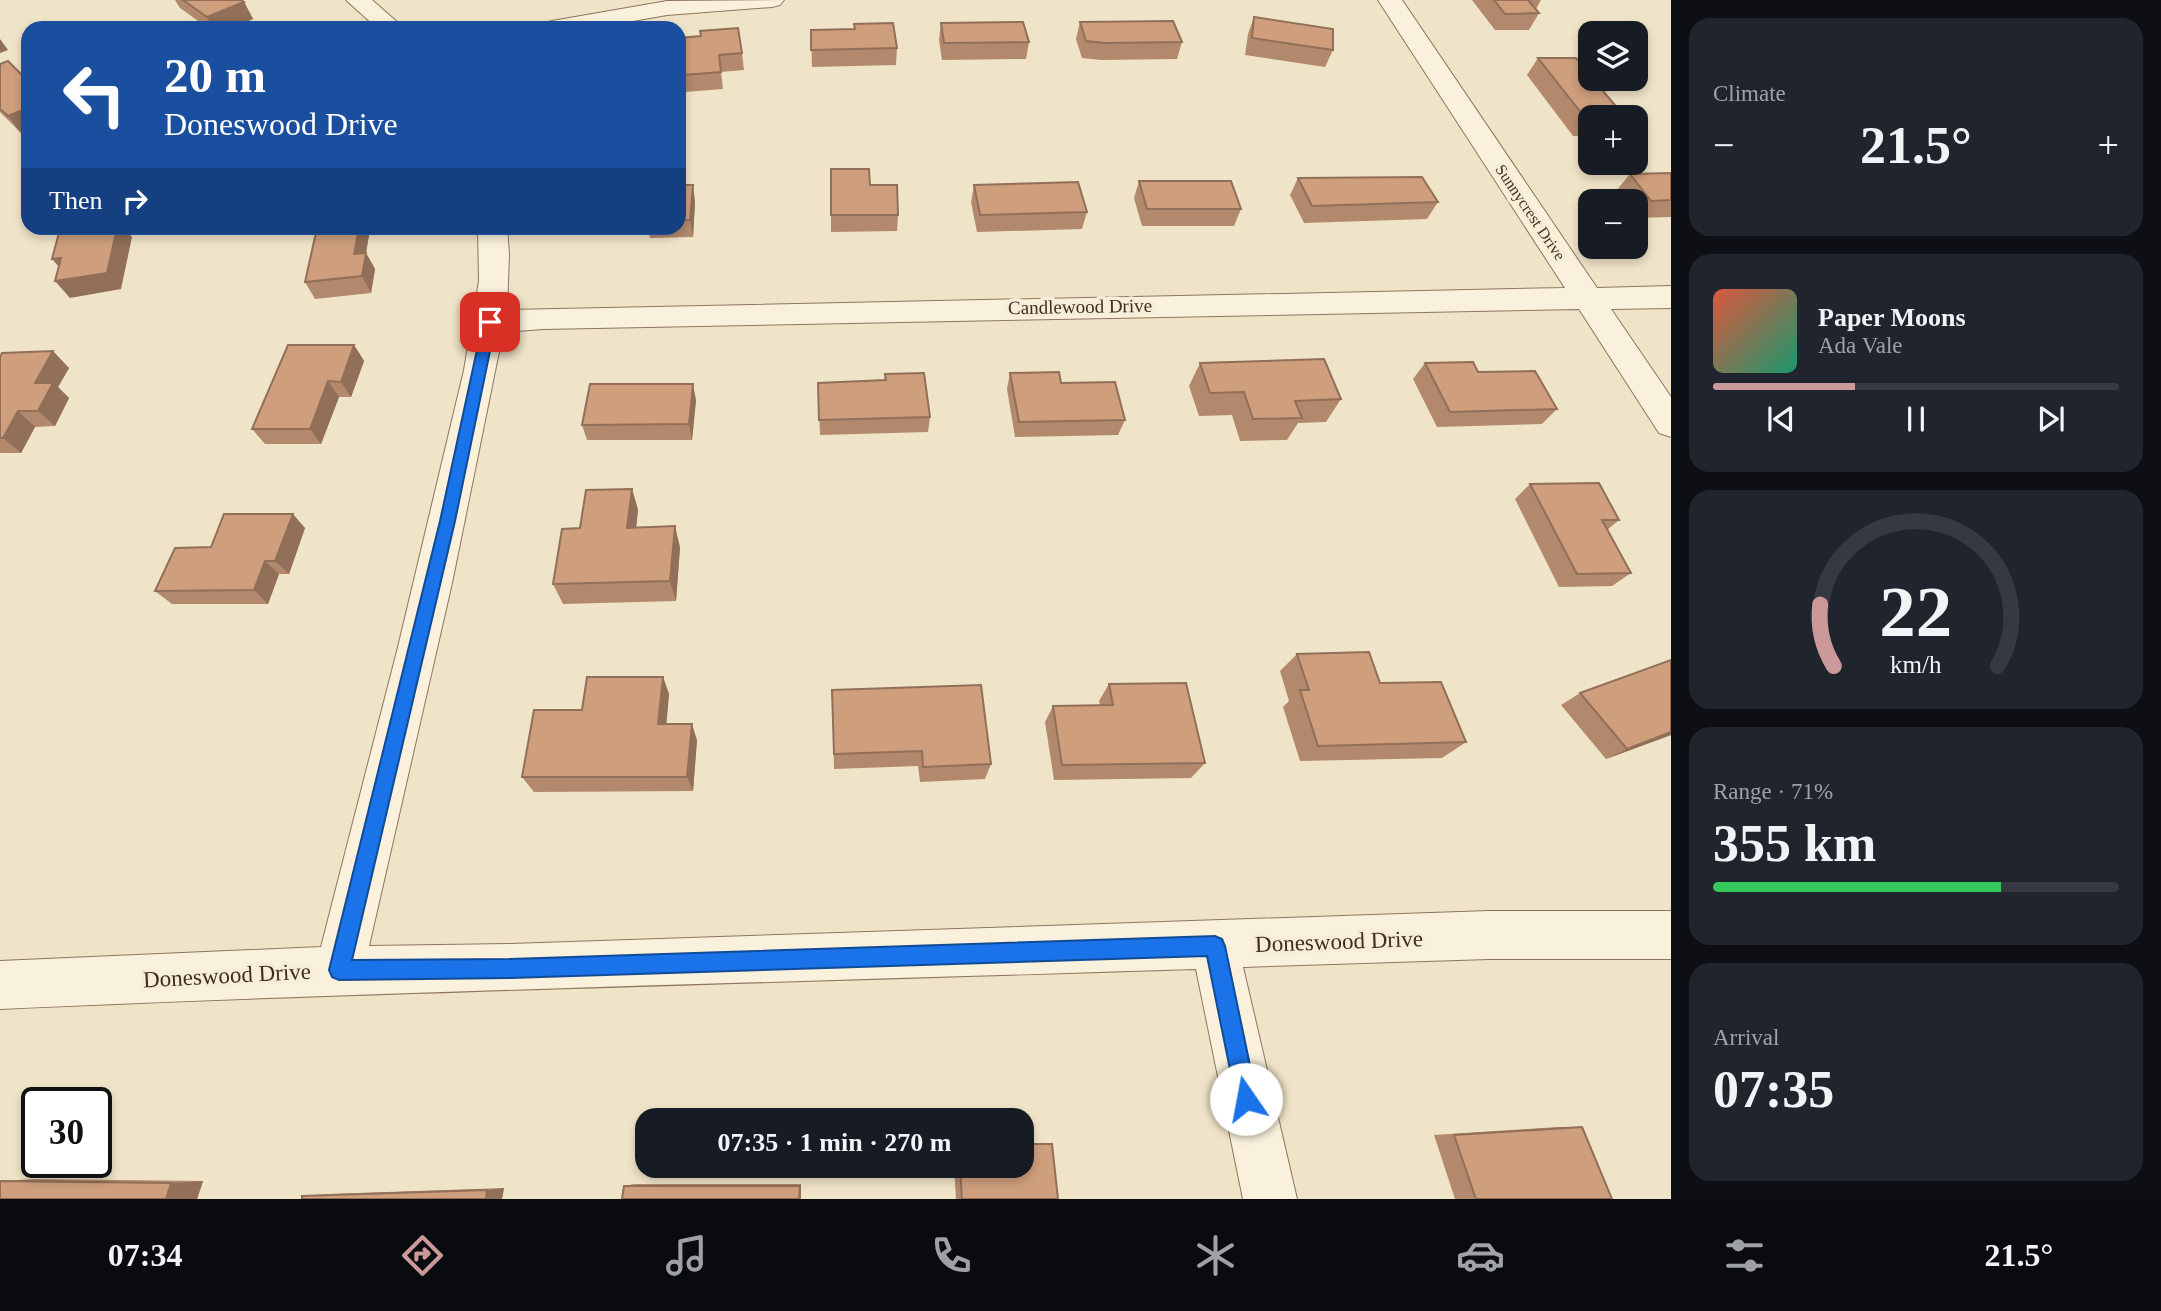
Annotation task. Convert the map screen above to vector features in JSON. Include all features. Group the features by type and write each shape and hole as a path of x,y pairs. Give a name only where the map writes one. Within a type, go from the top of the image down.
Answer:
{"street":[{"path":"358,0 384,21"},
{"path":"592,21 667,8 772,0"},
{"name":"Sunnycrest Drive","path":"1390,0 1671,424"},
{"path":"339,970 447,521 490,322 494,235"},
{"name":"Candlewood Drive","path":"490,322 557,318 1671,296"},
{"name":"Doneswood Drive","path":"0,985 339,970 524,968 1489,935 1671,936"},
{"path":"1215,946 1270,1199"}],"building":[{"path":"183,0 241,0 244,2 207,17"},
{"path":"1494,0 1528,0 1539,13 1505,14"},
{"path":"1254,17 1333,29 1333,50 1252,38"},
{"path":"1173,21 1182,42 1086,41 1080,22"},
{"path":"1023,22 1029,42 944,43 941,23"},
{"path":"893,23 897,48 811,50 811,30 855,29 854,24"},
{"path":"738,28 742,53 719,55 721,72 686,75 686,37 701,36 700,31"},
{"path":"1538,58 1576,58 1578,91 1603,91 1615,105 1578,105 1578,109"},
{"path":"8,61 21,74 21,111 8,116 0,109 0,64"},
{"path":"831,169 869,169 870,185 897,185 898,215 831,215"},
{"path":"1671,173 1671,200 1651,201 1648,189 1642,189 1631,175"},
{"path":"1422,177 1438,202 1312,206 1298,178"},
{"path":"1139,181 1231,181 1241,209 1147,209"},
{"path":"1078,182 1087,212 980,215 974,185"},
{"path":"686,185 693,185 690,220 686,220"},
{"path":"58,235 115,235 107,273 55,281 61,258 52,259"},
{"path":"315,235 358,235 354,254 366,253 362,276 305,282"},
{"path":"288,345 354,345 341,382 328,381 310,429 252,429"},
{"path":"53,351 35,383 53,383 38,411 18,411 3,438 0,438 2,353"},
{"path":"1324,359 1341,399 1295,401 1302,418 1253,419 1244,392 1210,393 1200,363"},
{"path":"1473,362 1478,372 1535,371 1557,409 1450,412 1425,363"},
{"path":"1059,372 1061,383 1115,382 1125,420 1019,422 1010,373"},
{"path":"924,373 930,417 819,420 818,383 886,380 885,374"},
{"path":"590,384 693,384 689,424 582,425"},
{"path":"1599,483 1619,520 1602,520 1631,573 1577,574 1530,484"},
{"path":"632,489 627,528 675,526 670,581 553,584 562,529 580,528 586,490"},
{"path":"224,514 293,514 275,561 265,561 254,590 155,591 175,548 211,547"},
{"path":"1369,652 1380,683 1441,682 1466,742 1318,746 1300,690 1309,690 1297,654"},
{"path":"1671,660 1671,732 1627,749 1580,693"},
{"path":"587,677 663,677 658,724 692,724 687,777 522,777 534,710 582,710"},
{"path":"1186,683 1205,763 1062,765 1053,706 1113,705 1109,684"},
{"path":"981,685 991,764 923,767 922,751 834,754 832,690"},
{"path":"1582,1127 1612,1199 1476,1199 1454,1135"},
{"path":"1034,1144 1052,1144 1058,1199 962,1199 961,1178 1034,1178"},
{"path":"0,1181 171,1183 166,1199 0,1199"},
{"path":"624,1186 800,1186 799,1199 622,1199"},
{"path":"487,1190 486,1199 302,1199 302,1196"}],"route":[{"path":"490,322 447,521 339,970 510,968 1215,946 1246,1099"}]}
